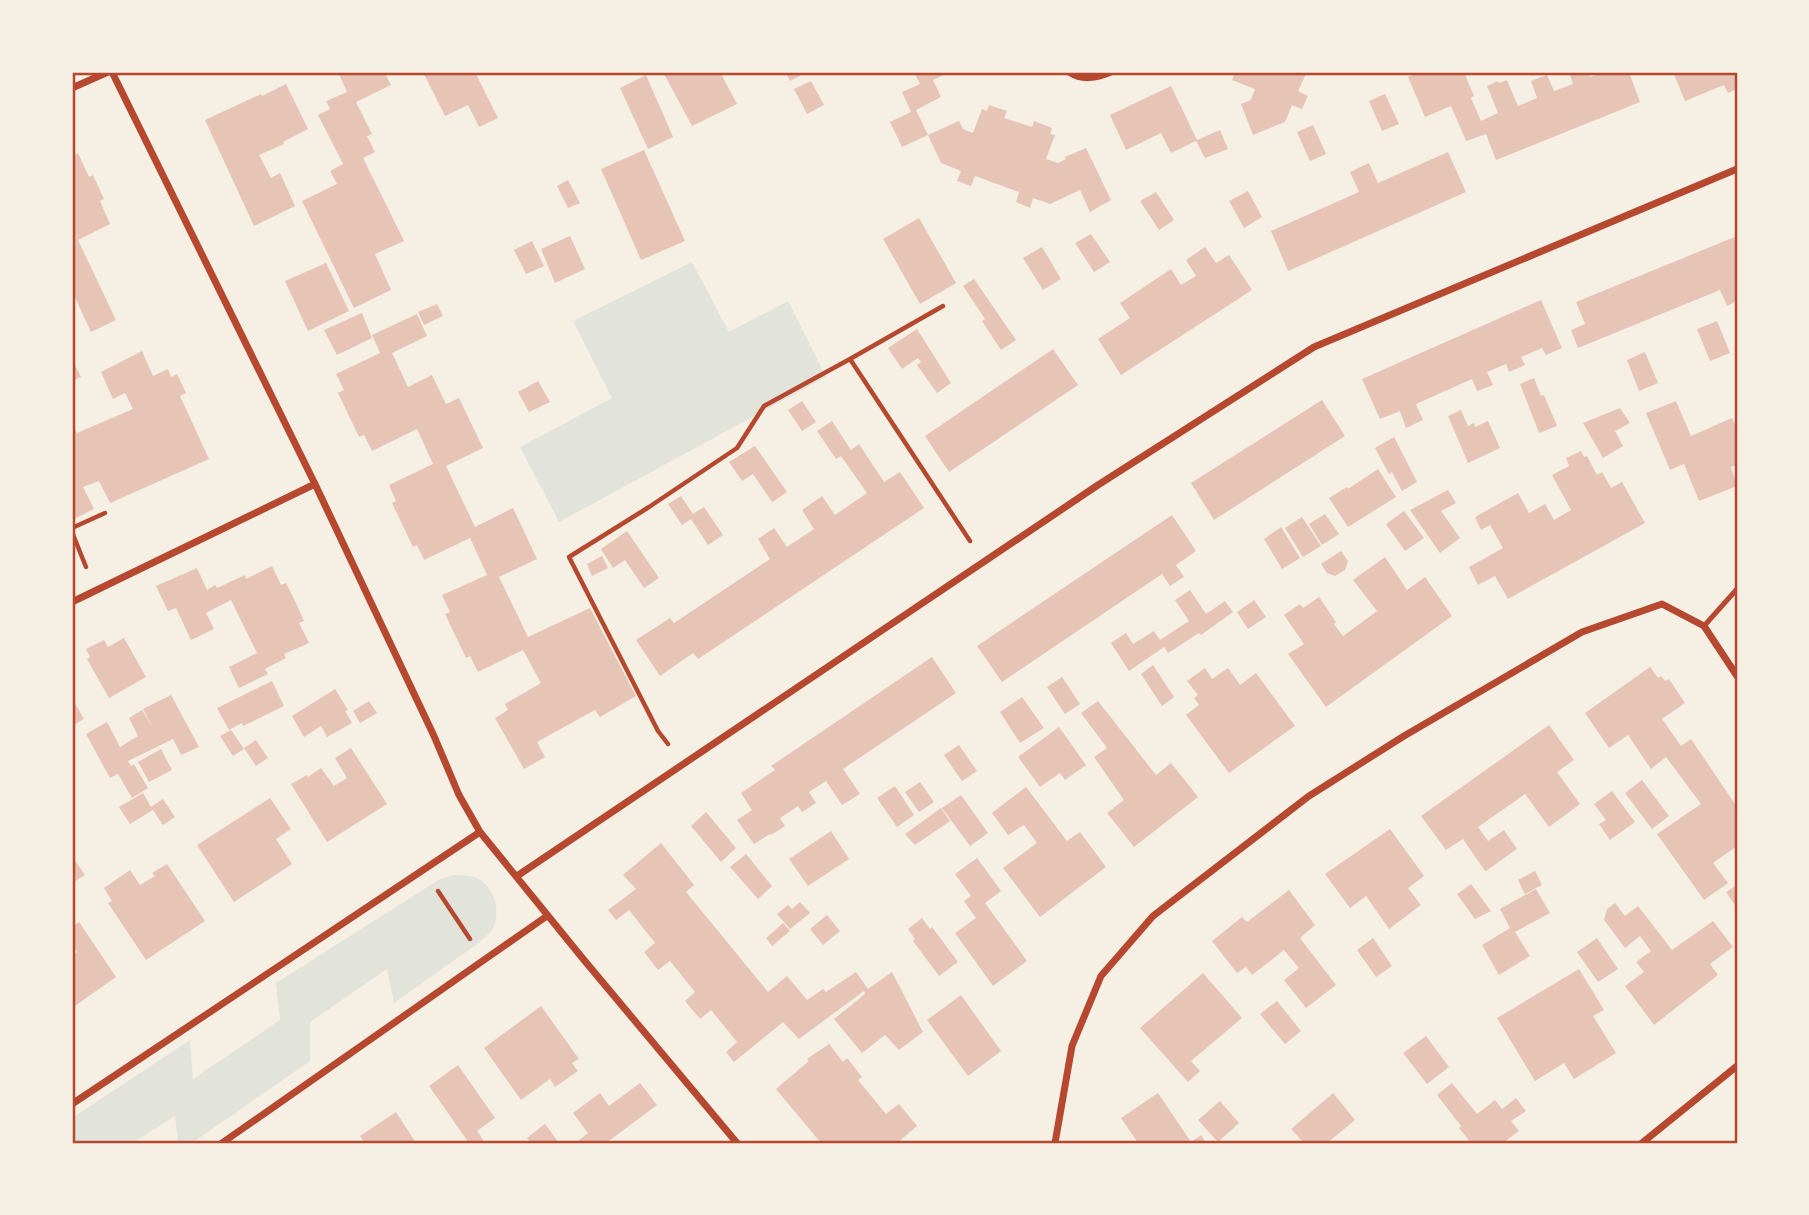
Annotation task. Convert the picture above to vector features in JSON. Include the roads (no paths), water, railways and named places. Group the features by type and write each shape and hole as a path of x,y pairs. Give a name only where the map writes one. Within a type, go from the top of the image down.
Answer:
{"street":[{"path":"72,88 110,72 315,484 435,736 459,795 480,832 737,1143"},
{"path":"1069,72 1076,76 1095,78 1111,72"},
{"path":"517,876 1098,485 1314,347 1737,169"},
{"path":"72,602 315,484"},
{"path":"1055,1143 1072,1046 1101,976 1153,916 1309,796 1404,736 1582,632 1662,604 1704,626 1737,676"},
{"path":"72,1104 480,832"},
{"path":"222,1143 547,916"},
{"path":"1642,1143 1737,1066"}],"lane":[{"path":"1704,626 1737,589"}]}
